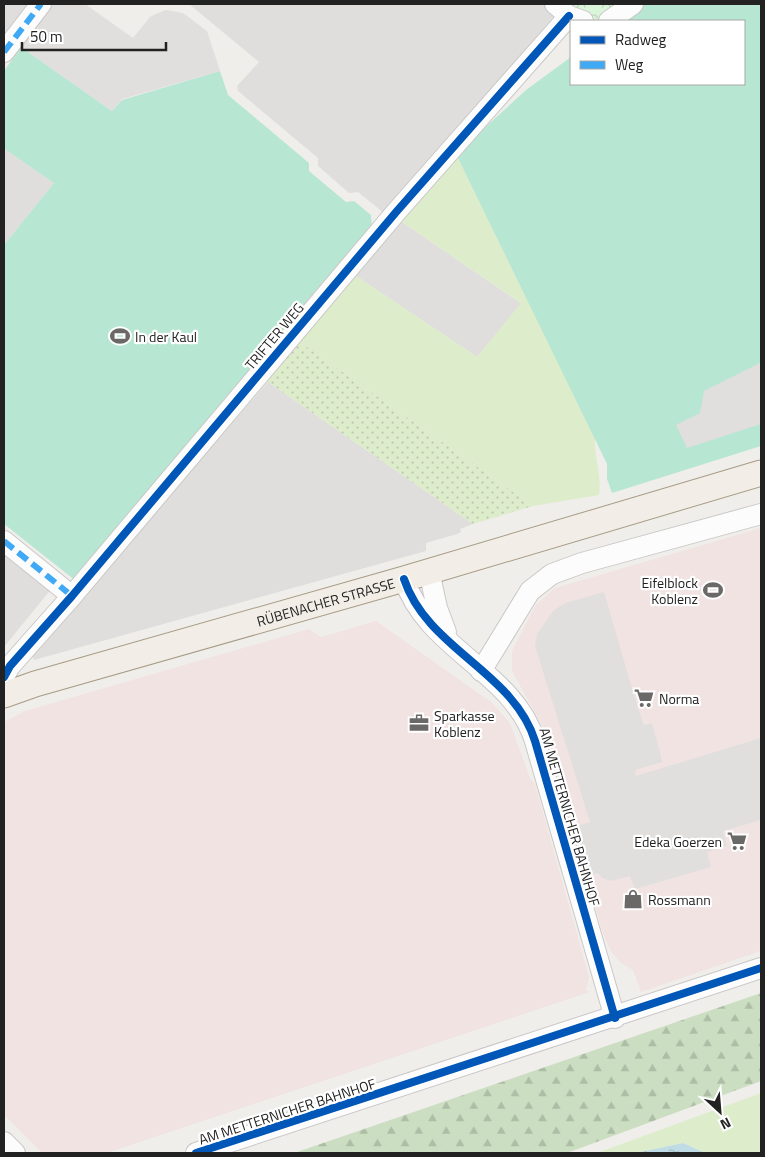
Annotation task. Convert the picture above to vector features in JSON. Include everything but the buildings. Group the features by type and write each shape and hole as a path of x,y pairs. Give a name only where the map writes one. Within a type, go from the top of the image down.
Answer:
{"main road":[{"name":"RÜBENACHER STRASSE","path":"4,695 44,681 404,579 761,473"}],"street":[{"path":"4,52 40,4"},
{"path":"610,20 633,4"},
{"name":"TRIFTER WEG","path":"4,677 10,666 72,596 397,211 569,14"},
{"path":"481,671 530,591 552,574 582,563 761,514"},
{"path":"4,541 72,596"},
{"name":"AM METTERNICHER BAHNHOF","path":"429,571 437,608 451,643"},
{"name":"AM METTERNICHER BAHNHOF","path":"404,579 416,603 451,643 518,704 531,727 615,1018"},
{"name":"AM METTERNICHER BAHNHOF","path":"196,1153 615,1018 761,968"},
{"path":"4,1142 15,1153"}],"shaded area":[{"path":"4,4 33,4 4,42"},
{"path":"51,4 85,4 133,38 150,17 158,13 166,10 183,13 207,31 220,71 122,99 112,111 21,47"},
{"path":"189,4 564,4 385,214 358,192 349,193 318,166 318,158 238,91 237,86 259,62"},
{"path":"4,146 6,150 54,183 4,245"},
{"path":"399,220 522,304 477,357 353,274"},
{"path":"760,363 761,424 687,448 676,425 700,413 704,391"},
{"path":"268,382 473,524 460,529 461,532 457,534 426,543 426,551 34,660 32,655 231,417 235,420"},
{"path":"761,528 761,951 641,992 633,970 621,963 612,953 603,934 543,727 512,671 512,651 535,606 555,588"},
{"path":"4,550 52,588 4,647"},
{"path":"604,592 638,709 644,725 652,723 661,756 662,762 635,770 636,776 761,738 761,820 723,831 727,846 707,852 711,867 635,889 630,876 611,881 602,878 598,873 585,876 571,828 590,822 535,646 537,634 554,610 565,603"},
{"path":"376,621 491,702 510,723 530,778 535,784 589,977 586,990 590,992 107,1153 42,1153 4,1115 4,722 25,711 309,629 321,637"}],"green space":[{"path":"570,4 618,4 595,20 593,20"},
{"path":"642,4 761,4 761,446 612,493 607,479 607,464 456,154 526,90 570,58 570,85 745,85 745,20 620,20"},
{"path":"21,47 112,111 122,100 220,71 228,95 309,163 309,171 346,202 354,201 371,215 372,230 76,581 4,524 4,245 54,183 6,150 4,146 4,71"},
{"path":"456,154 595,438 600,480 599,495 533,506 297,340 353,274 477,357 521,303 399,220"},
{"path":"297,340 533,506 473,524 264,379"},
{"path":"761,993 761,1081 567,1153 294,1153"},
{"path":"761,1093 761,1153 705,1153 683,1143 636,1153 597,1153"}],"water":[{"path":"683,1143 705,1153 636,1153"}],"marked path":[{"path":"4,52 41,4"},
{"path":"4,541 72,596 68,600"}],"cycle path":[{"path":"4,677 10,666 72,596 397,211 569,16"},
{"path":"404,579 415,603 431,624 509,696 524,717 535,741 615,1018"},
{"path":"196,1153 761,968"}],"place":[{"name":"In der Kaul","path":"120,336"},
{"name":"Eifelblock Koblenz","path":"713,590"},
{"name":"Norma","path":"644,698"},
{"name":"Sparkasse Koblenz","path":"419,723"},
{"name":"Edeka Goerzen","path":"737,841"},
{"name":"Rossmann","path":"633,899"}]}
